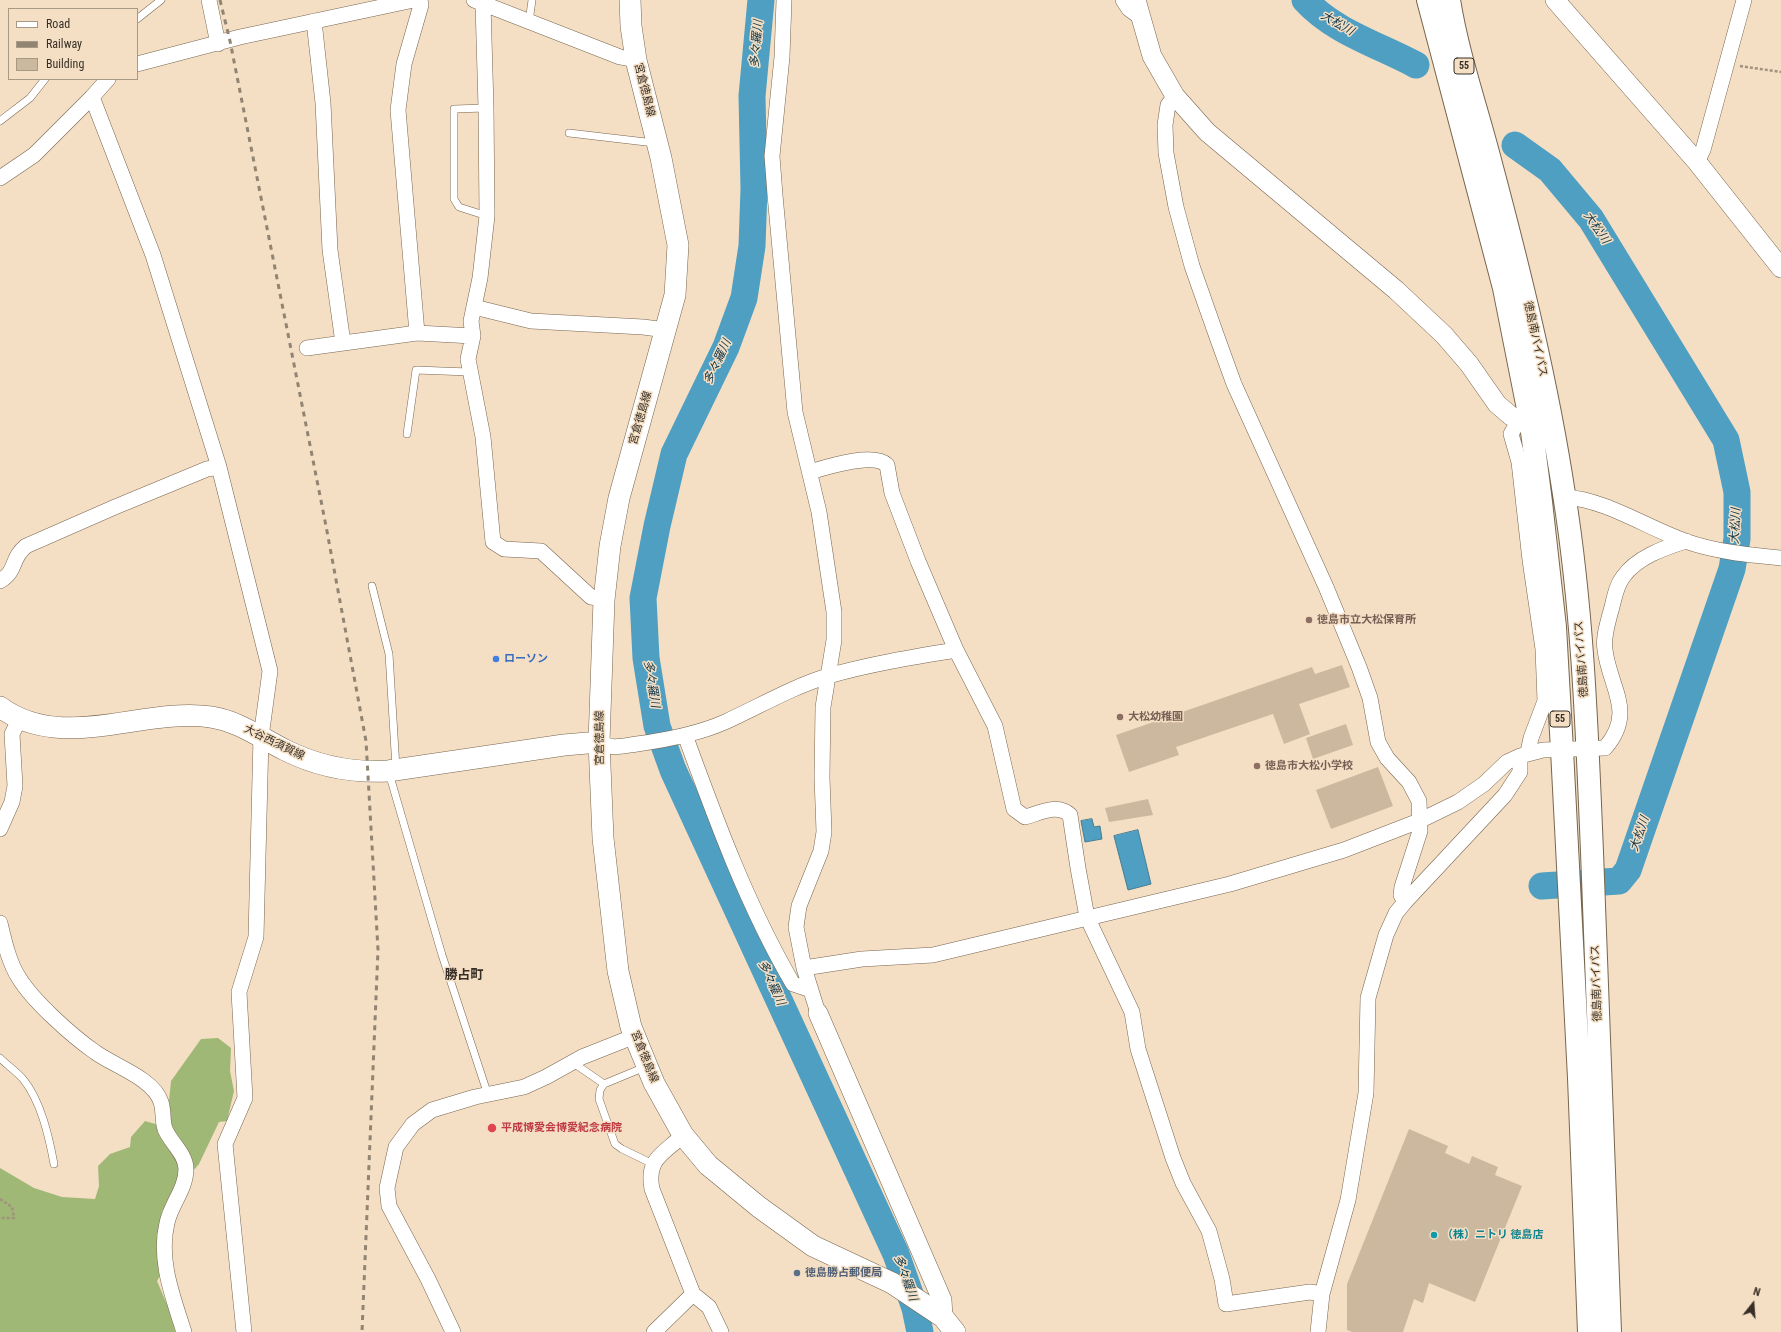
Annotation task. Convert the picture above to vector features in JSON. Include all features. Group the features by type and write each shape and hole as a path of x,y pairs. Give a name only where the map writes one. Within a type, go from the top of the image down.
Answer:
{"highway":[{"name":"徳島南バイパス","path":"1428,0 1504,288 1525,422 1554,627 1579,1078 1589,1332"},
{"name":"徳島南バイパス","path":"1448,0 1455,35 1483,130 1522,282 1553,426 1565,497 1581,624 1588,750 1610,1332"}],"main road":[{"name":"宮倉徳島線","path":"630,0 631,26 636,60 670,200 678,245 675,295 618,498 610,546 604,600 599,742 603,838 618,971 635,1036 654,1083 683,1135 708,1165 759,1207 813,1246 892,1283 943,1319"},
{"name":"大谷西須賀線","path":"0,707 11,729 39,725 71,728 177,717 210,717 235,723 287,751 317,763 346,770 368,772 392,771 564,745 599,742"}],"street":[{"path":"209,0 218,44"},
{"path":"138,64 240,37 414,0"},
{"path":"417,333 398,110 404,64 421,5 420,0"},
{"path":"784,0 782,57 772,156 795,412 818,512 834,612 834,640 823,707 822,777 824,832 821,851 799,906 796,927 804,968 818,1013 942,1300 943,1319"},
{"path":"1123,0 1130,9 1138,8 1152,56 1176,96 1207,132 1396,290 1444,335 1469,364 1497,404 1511,416 1525,422 1553,426"},
{"path":"1556,0 1697,162 1781,268"},
{"path":"1697,162 1703,150 1744,0"},
{"path":"604,600 591,597 541,551 504,549 493,542 483,437 469,372 468,360 473,336 471,321 480,278 487,216 486,108 478,2 620,57 636,60"},
{"path":"314,21 323,103 330,250 343,343"},
{"path":"0,178 34,155 92,98 107,80"},
{"path":"1176,96 1168,105 1165,125 1166,153 1176,207 1195,273 1234,384 1326,587 1359,667 1370,698 1378,742 1387,758 1414,791 1419,802 1420,831 1402,887 1401,895 1405,902"},
{"path":"92,98 153,255 219,467 270,671 261,737 256,937 240,992 245,1098 225,1144 244,1332"},
{"path":"474,307 531,321 643,327 666,330"},
{"path":"307,348 417,333 473,336"},
{"path":"1318,1332 1322,1294 1348,1200 1366,1093 1368,998 1386,935 1396,914 1405,902 1505,795 1520,772 1524,754 1545,701 1543,649 1530,560 1519,462 1511,434 1525,422"},
{"path":"810,472 843,463 873,460 884,462 887,465 892,493 901,519 956,650 995,726 1014,809 1025,817 1056,808 1065,810 1070,815 1087,917 1132,1012 1138,1049 1173,1158 1183,1182 1209,1231 1222,1279 1226,1304 1310,1292 1322,1294"},
{"path":"0,581 8,576 17,553 26,546 207,469 219,467"},
{"path":"1565,497 1592,501 1686,541 1735,552 1781,558"},
{"path":"804,968 862,959 933,955 1230,884 1344,850 1419,821 1458,802 1484,784 1507,762 1524,754 1543,750 1588,750 1605,748 1615,737 1620,723 1620,708 1605,650 1605,636 1618,586 1623,576 1646,557 1668,546 1686,541"},
{"path":"599,742 609,748 651,742 681,735 723,722 798,686 827,676 863,667 956,650"},
{"path":"0,829 12,802 15,786 11,729"},
{"path":"681,735 716,822 771,945 793,984 811,990"},
{"path":"0,923 18,977 36,998 72,1034 95,1052 141,1080 154,1090 161,1103 162,1118 165,1130 180,1152 186,1168 182,1190 167,1221 163,1246 167,1275 184,1332"},
{"path":"452,1332 428,1279 389,1206 388,1181 396,1147 412,1124 432,1110 488,1094 524,1087 582,1057 635,1036"},
{"path":"683,1135 657,1158 649,1175 652,1189 693,1294 708,1307 720,1332"},
{"path":"654,1332 693,1294"}],"lane":[{"path":"138,18 161,0"},
{"path":"529,22 532,0"},
{"path":"0,121 30,98 44,80"},
{"path":"486,108 454,108 454,199 459,207 487,216"},
{"path":"569,133 646,142 656,139"},
{"path":"407,434 416,370 469,372"},
{"path":"372,586 389,654 392,771 442,955 488,1094"},
{"path":"0,1058 23,1079 31,1092 48,1135 54,1164"},
{"path":"572,1062 604,1084"},
{"path":"647,1066 604,1084 600,1090 599,1099 615,1144 653,1164"}],"path":[{"path":"1727,65 1781,72"},
{"path":"0,1199 12,1208 14,1218 0,1218"}],"green space":[{"path":"218,1038 231,1048 230,1071 234,1091 227,1121 219,1122 199,1164 162,1211 158,1243 165,1267 157,1281 174,1321 175,1332 0,1332 0,1168 34,1188 62,1197 95,1199 99,1186 98,1166 110,1154 130,1147 131,1137 145,1121 159,1125 171,1118 169,1101 171,1081 201,1039"}],"water":[{"path":"1092,819 1094,827 1100,826 1102,839 1085,842 1081,821"},
{"path":"1138,830 1151,884 1128,890 1114,836"}],"building":[{"path":"1342,665 1350,687 1299,704 1310,734 1284,744 1273,714 1176,747 1179,755 1129,772 1116,735 1312,667 1315,674"},
{"path":"1346,724 1353,745 1313,759 1306,738"},
{"path":"1378,767 1393,806 1331,829 1316,790"},
{"path":"1148,799 1153,815 1109,822 1105,808"},
{"name":"（株）ニトリ 徳島店","path":"1409,1129 1448,1146 1445,1153 1469,1164 1472,1156 1498,1167 1495,1175 1522,1186 1475,1302 1429,1283 1423,1303 1414,1299 1403,1332 1352,1332 1347,1330 1347,1284"}],"waterway":[{"name":"多々羅川","path":"761,0 752,96 754,189 752,246 744,298 726,347 674,454 657,526 643,598 646,658 657,726 673,770 896,1254 915,1308 920,1332"},
{"name":"大松川","path":"1305,0 1329,21 1416,65"},
{"name":"大松川","path":"1515,145 1550,170 1591,219 1726,440 1737,492 1737,539 1732,569 1628,870 1619,881 1542,886"}],"railway":[{"path":"220,0 230,41 326,526 366,741 378,950 362,1332"}],"place":[{"name":"徳島市立大松保育所","path":"1309,620"},
{"name":"ローソン","path":"496,659"},
{"name":"大松幼稚園","path":"1120,717"},
{"name":"徳島市大松小学校","path":"1257,766"},
{"name":"平成博愛会博愛紀念病院","path":"492,1128"},
{"name":"（株）ニトリ 徳島店","path":"1434,1235"},
{"name":"徳島勝占郵便局","path":"797,1273"}],"district":[{"name":"勝占町","path":"464,976"}]}
